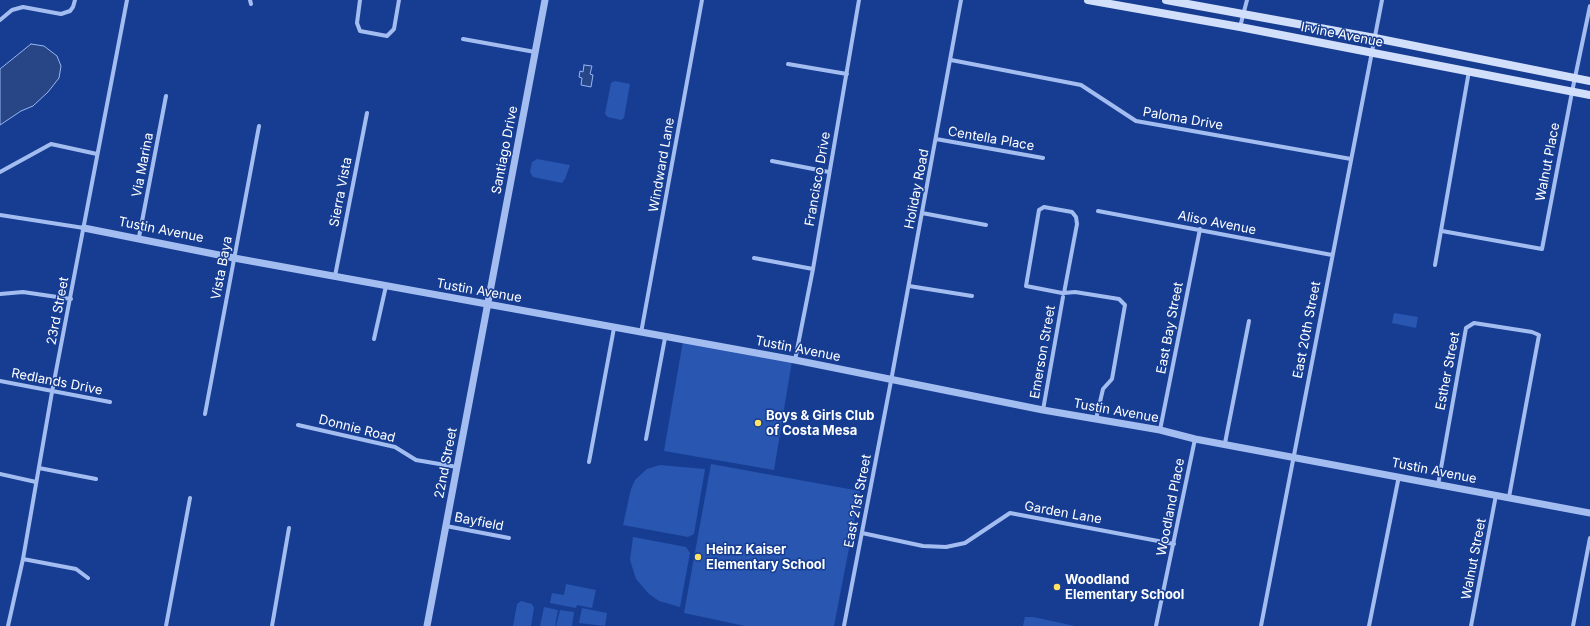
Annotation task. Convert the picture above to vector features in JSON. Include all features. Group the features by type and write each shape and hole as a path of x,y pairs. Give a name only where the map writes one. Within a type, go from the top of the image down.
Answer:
{"main road":[{"name":"Irvine Avenue","path":"1088,0 1240,27 1372,54 1590,95"},
{"name":"Irvine Avenue","path":"1166,0 1375,38 1590,82"}],"street":[{"path":"0,20 12,10 23,7 61,14 66,13 73,7 74,0"},
{"name":"23rd Street","path":"8,626 23,559 52,392 127,0"},
{"path":"360,0 357,23 360,31 387,36 394,29 399,0"},
{"name":"Santiago Drive","path":"488,304 545,0"},
{"name":"Windward Lane","path":"640,333 702,0"},
{"name":"Francisco Drive","path":"795,360 813,268 860,0"},
{"name":"Holiday Road","path":"891,381 961,0"},
{"path":"1240,27 1246,0"},
{"name":"East 20th Street","path":"1261,626 1382,0"},
{"name":"Walnut Place","path":"1442,231 1542,249 1574,78 1590,6"},
{"path":"463,39 536,52"},
{"name":"Paloma Drive","path":"951,60 1081,85 1136,121 1351,159"},
{"path":"788,64 847,74"},
{"path":"1435,265 1469,72"},
{"name":"Via Marina","path":"139,237 166,96"},
{"name":"Sierra Vista","path":"335,276 367,113"},
{"name":"Vista Baya","path":"205,414 259,126"},
{"name":"Centella Place","path":"936,139 1043,158"},
{"path":"0,172 51,144 97,154"},
{"path":"772,161 829,172"},
{"name":"Emerson Street","path":"1043,410 1077,224 1076,217 1072,212 1044,207 1039,210 1026,284 1028,287 1064,295"},
{"name":"Aliso Avenue","path":"1098,211 1332,255"},
{"path":"922,213 986,225"},
{"name":"Tustin Avenue","path":"0,215 139,237 234,258 665,338 795,360 891,381 1043,410 1160,430 1195,439 1225,443 1590,513"},
{"name":"East Bay Street","path":"1160,430 1200,230"},
{"path":"754,258 813,268"},
{"path":"374,339 386,286"},
{"path":"909,286 972,296"},
{"path":"0,294 23,292 71,299"},
{"path":"1064,295 1075,292 1120,300 1124,305 1112,379 1103,389 1096,419"},
{"name":"22nd Street","path":"427,626 488,304"},
{"path":"1225,443 1249,321"},
{"name":"Esther Street","path":"1438,485 1466,328 1474,324 1532,332 1539,335 1509,497"},
{"path":"589,462 614,328"},
{"path":"646,439 665,338"},
{"name":"Redlands Drive","path":"0,381 110,402"},
{"name":"East 21st Street","path":"844,626 891,381"},
{"name":"Donnie Road","path":"298,424 395,447 416,460 457,467"},
{"name":"Woodland Place","path":"1156,626 1195,439"},
{"path":"39,468 96,479"},
{"path":"0,474 36,482"},
{"path":"1369,626 1399,476"},
{"name":"Walnut Street","path":"1471,626 1496,495"},
{"path":"166,626 190,498"},
{"name":"Garden Lane","path":"862,533 924,546 946,547 965,543 1010,513 1174,544"},
{"name":"Bayfield","path":"446,526 508,538"},
{"path":"272,626 288,528"},
{"path":"1573,626 1590,538"},
{"path":"23,559 76,570 88,578"}],"shaded area":[{"path":"31,44 44,46 57,56 61,66 59,78 48,92 33,106 21,111 0,125 0,69"},
{"path":"584,65 592,66 590,74 593,75 591,87 581,85 582,78 579,77 580,71 583,72"},
{"path":"615,81 630,84 624,118 621,120 608,117 605,114 611,83"},
{"path":"537,159 570,165 562,183 533,177 530,172 532,162"},
{"path":"1394,313 1418,317 1416,328 1392,323"},
{"path":"683,341 792,361 774,470 664,451"},
{"path":"711,464 860,491 834,626 745,626 684,613"},
{"path":"660,465 705,469 694,534 688,537 623,525 631,489 635,480 647,469"},
{"path":"633,537 686,547 690,553 680,607 659,601 649,594 636,579 630,560"},
{"path":"566,584 596,590 592,608 577,605 576,608 550,603 552,593 564,595"},
{"path":"521,601 532,604 534,608 531,626 513,626 517,604"},
{"path":"544,607 558,610 555,626 540,626"},
{"path":"582,608 607,613 605,626 579,623"},
{"path":"560,610 574,612 572,626 556,626"},
{"path":"1025,617 1033,617 1075,626 1023,626"}],"place":[{"name":"Boys & Girls Club of Costa Mesa","path":"758,423"},
{"name":"Heinz Kaiser Elementary School","path":"698,557"},
{"name":"Woodland Elementary School","path":"1057,587"}]}
